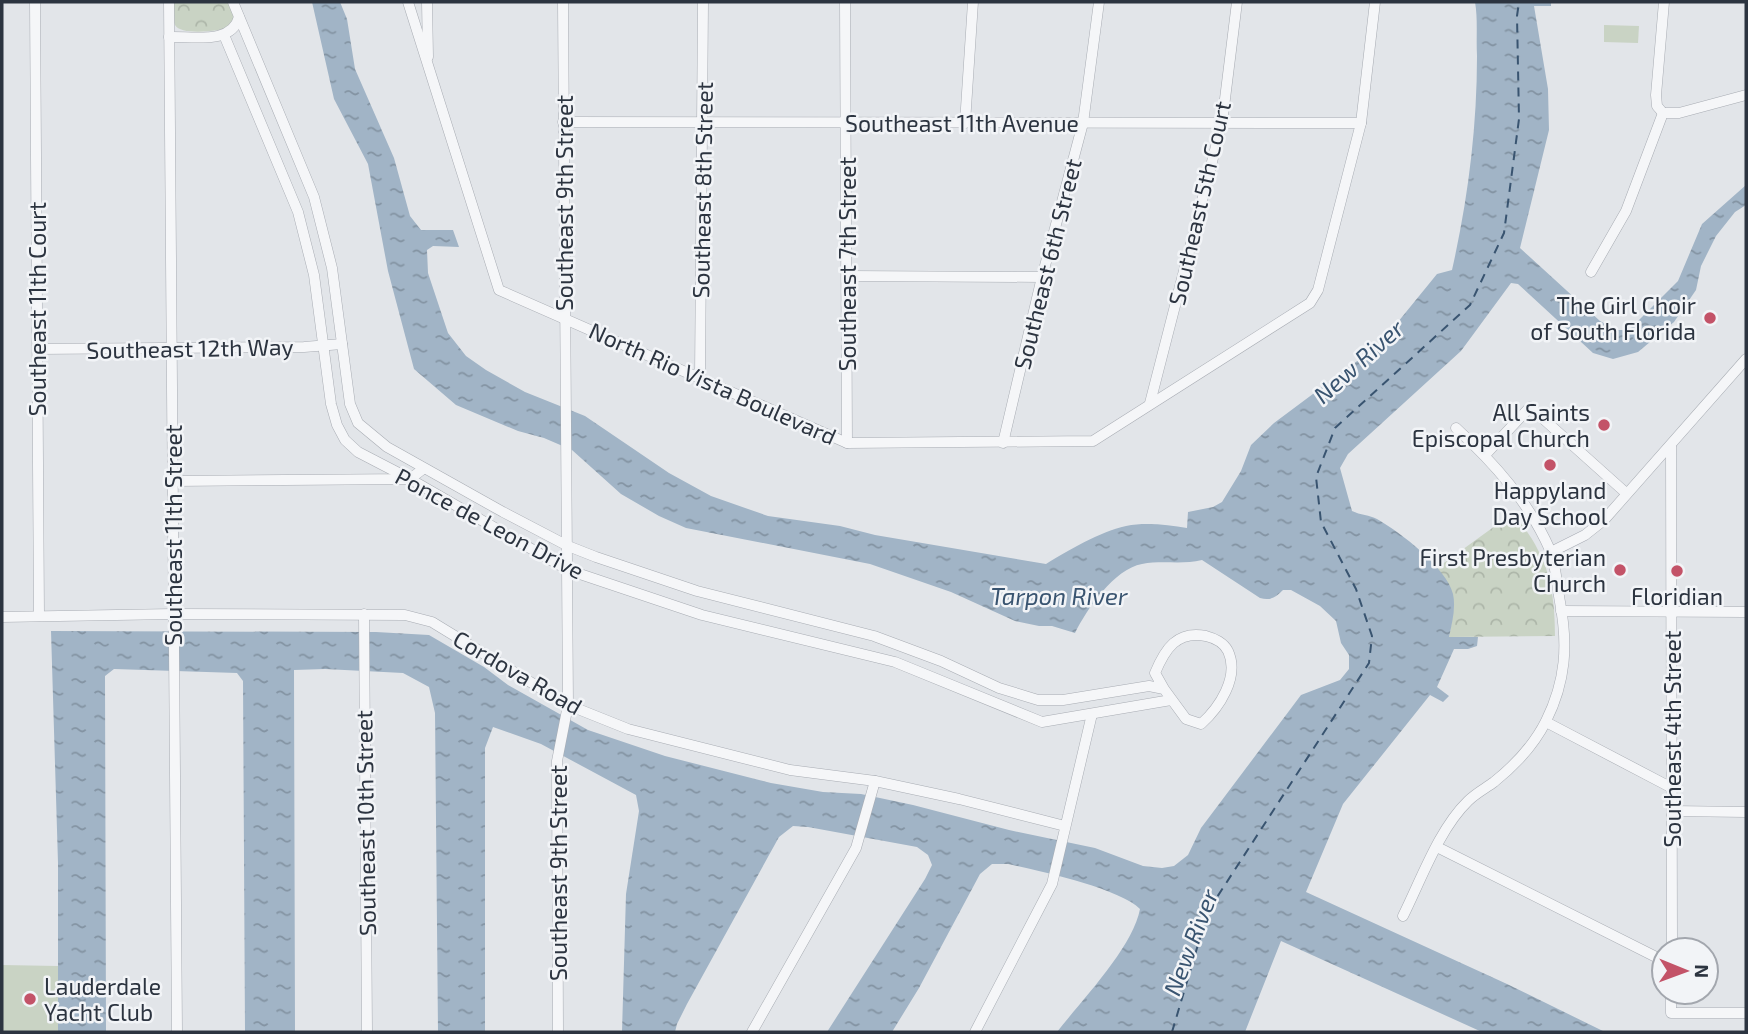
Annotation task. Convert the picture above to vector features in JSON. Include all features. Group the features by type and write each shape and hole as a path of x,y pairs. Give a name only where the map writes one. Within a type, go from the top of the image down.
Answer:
{"street":[{"name":"Southeast 11th Court","path":"35,2 39,616"},
{"name":"Southeast 11th Street","path":"169,2 177,1032"},
{"name":"Ponce de Leon Drive","path":"233,2 314,197 331,268 350,404 358,423 387,447 568,546 696,592 874,636 940,661 999,688 1038,700 1063,700 1149,686 1164,689"},
{"name":"North Rio Vista Boulevard","path":"408,2 499,290 847,443 1093,441 1150,402 1310,303 1318,290 1361,123 1375,2"},
{"path":"427,2 428,68"},
{"name":"Southeast 9th Street","path":"558,1032 556,761 568,705 563,2"},
{"name":"Southeast 8th Street","path":"700,377 703,2"},
{"name":"Southeast 7th Street","path":"845,2 847,443"},
{"path":"965,123 973,2"},
{"name":"Southeast 6th Street","path":"1003,443 1042,277 1083,122 1099,2"},
{"name":"Southeast 5th Court","path":"1150,402 1222,123 1237,2"},
{"path":"1664,2 1656,95 1657,106 1663,113 1679,114 1746,95"},
{"path":"169,37 224,35 234,30 239,16"},
{"name":"Ponce de Leon Drive","path":"224,35 298,212 314,275 331,404 345,440 358,452 568,570 702,615 895,662 1042,722 1171,700"},
{"path":"230,49 238,40 248,39"},
{"path":"1591,272 1626,211 1663,113"},
{"name":"Southeast 11th Avenue","path":"564,122 1361,123"},
{"path":"848,276 1042,277"},
{"name":"Southeast 12th Way","path":"37,349 304,347 342,344"},
{"path":"1551,552 1586,535 1604,520 1746,359"},
{"path":"1485,455 1530,407 1626,493"},
{"path":"1403,916 1450,823 1469,800 1521,757 1546,722 1558,689 1565,656 1566,629 1551,552 1513,487 1456,428"},
{"name":"Southeast 4th Street","path":"1671,445 1671,936"},
{"path":"174,481 410,479 423,469"},
{"path":"1562,611 1746,612"},
{"name":"Cordova Road","path":"2,617 173,614 405,615 432,622 568,705 628,729 790,769 875,781 1065,826"},
{"name":"Southeast 10th Street","path":"363,614 367,1032"},
{"path":"1192,633 1215,638 1227,651 1230,670 1224,697 1201,724 1186,719 1164,689 1155,673 1162,657 1178,638 1192,633"},
{"path":"975,1032 1052,884 1091,714"},
{"path":"1546,722 1672,788"},
{"path":"752,1032 861,838 875,781"},
{"path":"1672,811 1746,812"},
{"path":"1437,847 1650,954"},
{"path":"1671,1006 1671,1013 1746,1013"}],"green space":[{"path":"173,2 230,2 235,16 231,27 210,31 185,31 174,23"},
{"path":"1604,25 1639,26 1638,43 1604,42"},
{"path":"1513,513 1533,540 1547,570 1555,636 1449,637 1451,593 1437,568"},
{"name":"Lauderdale Yacht Club","path":"2,965 58,966 58,1032 2,1032"}],"water":[{"path":"312,2 340,2 347,19 355,69 394,158 410,216 421,230 453,230 459,247 433,246 427,250 428,273 448,333 466,356 525,392 585,416 669,473 711,496 768,516 840,526 875,535 1046,564 1095,537 1126,526 1149,524 1187,528 1188,512 1213,507 1222,502 1241,471 1251,445 1274,423 1380,344 1437,274 1452,270 1463,217 1473,137 1477,83 1475,2 1551,2 1551,6 1534,6 1548,89 1549,130 1520,248 1600,321 1617,330 1629,330 1678,281 1702,224 1746,185 1746,205 1735,212 1716,236 1701,266 1696,290 1674,322 1638,352 1613,359 1593,353 1518,284 1511,283 1461,351 1348,454 1340,468 1352,511 1387,525 1410,542 1442,573 1454,599 1449,637 1478,637 1477,646 1454,649 1437,687 1449,696 1443,702 1430,695 1343,804 1306,892 1605,1032 1482,1032 1281,941 1245,1032 1057,1032 1128,940 1140,909 1115,894 1078,881 1008,864 992,864 980,874 919,988 892,1032 827,1032 932,865 928,855 917,847 793,826 779,837 687,1004 675,1032 622,1032 626,894 639,811 636,795 541,744 493,727 485,748 485,1032 438,1032 435,713 429,687 403,673 325,669 294,670 295,1032 245,1032 243,681 237,673 114,669 105,676 106,1032 58,1032 58,863 51,631 376,632 429,635 484,667 508,685 588,730 665,756 771,783 823,792 861,794 913,805 1009,830 1095,848 1143,866 1162,868 1174,866 1188,855 1201,828 1301,695 1340,680 1349,669 1349,655 1341,643 1336,621 1320,606 1291,590 1283,590 1270,599 1260,598 1202,560 1150,563 1132,567 1102,591 1075,633 1052,626 1039,626 1015,621 951,592 870,564 686,528 621,494 572,450 456,405 414,369 388,271 368,164 334,99"}],"ferry route":[{"path":"1172,1032 1208,911 1369,663 1372,636 1356,589 1321,522 1316,477 1335,428 1470,305 1504,233 1519,119 1519,2"}],"place":[{"name":"The Girl Choir of South Florida","path":"1710,318"},
{"name":"All Saints Episcopal Church","path":"1604,425"},
{"name":"Happyland Day School","path":"1550,465"},
{"name":"First Presbyterian Church","path":"1620,570"},
{"name":"Floridian","path":"1677,571"},
{"name":"Lauderdale Yacht Club","path":"30,999"}],"water label":[{"name":"New River","path":"1358,361"},
{"name":"Tarpon River","path":"1059,595"},
{"name":"New River","path":"1190,942"}]}
